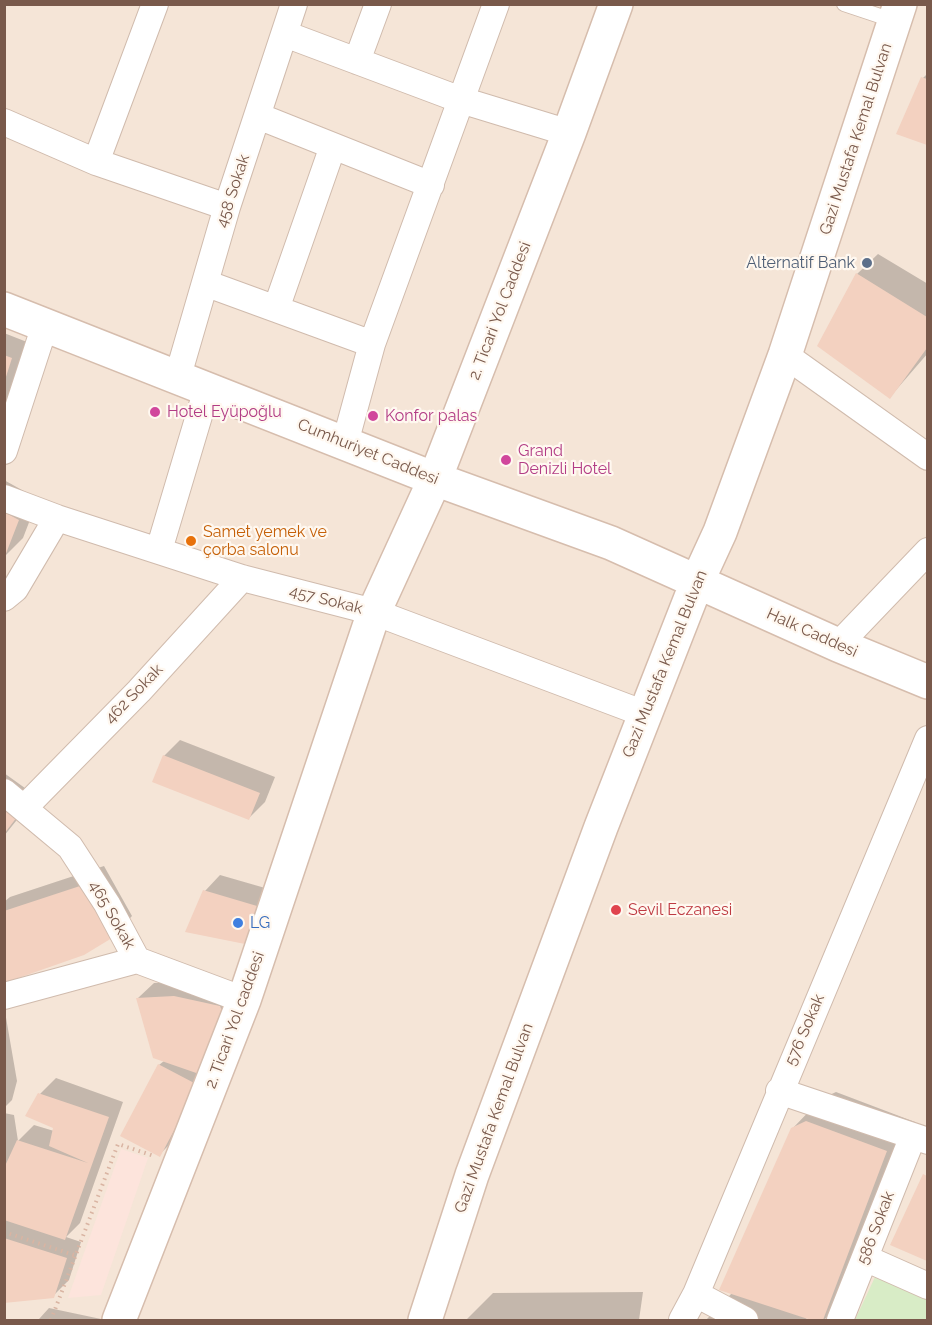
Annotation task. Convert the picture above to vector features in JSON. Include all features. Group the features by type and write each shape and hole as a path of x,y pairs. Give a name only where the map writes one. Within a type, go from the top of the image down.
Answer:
{"main road":[{"name":"2. Ticari Yol Caddesi","path":"374,612 435,479 569,133 616,4"},
{"name":"Gazi Mustafa Kemal Bulvan","path":"424,1320 472,1174 645,714 697,582 720,532 785,355 897,13"},
{"name":"Cumhuriyet Caddesi","path":"4,309 435,479 611,543 697,582"},
{"name":"Halk Caddesi","path":"697,582 927,682"},
{"name":"2. Ticari Yol caddesi","path":"119,1320 244,1000 374,612"}],"street":[{"path":"96,162 155,4"},
{"name":"458 Sokak","path":"177,379 227,207 294,4"},
{"path":"357,62 378,4"},
{"path":"345,443 372,344 496,4"},
{"path":"285,34 461,100 569,133"},
{"path":"258,116 431,185"},
{"path":"4,122 96,162 227,207"},
{"path":"276,309 333,146"},
{"path":"205,283 372,344"},
{"path":"4,451 45,325"},
{"path":"785,355 927,457"},
{"path":"159,550 207,389"},
{"name":"457 Sokak","path":"4,498 57,518 242,579 374,612 645,714"},
{"path":"4,598 15,589 57,518"},
{"path":"838,645 927,551"},
{"name":"462 Sokak","path":"24,808 139,690 242,579"},
{"name":"576 Sokak","path":"682,1320 696,1294 927,739"},
{"name":"465 Sokak","path":"4,792 70,847 108,904 137,960 244,1000"},
{"path":"4,996 137,960"},
{"path":"779,1091 920,1138"},
{"name":"586 Sokak","path":"840,1320 865,1258 920,1138"},
{"path":"865,1258 927,1286"},
{"path":"696,1294 745,1320"}],"lane":[{"path":"844,4 897,13"}],"path":[{"path":"51,1320 118,1143 180,1164"},
{"path":"4,1232 77,1256"}],"shaded area":[{"path":"5,5 927,5 927,1320 5,1320"},
{"path":"121,1149 148,1158 101,1295 68,1298"}],"green space":[{"path":"875,1277 927,1300 927,1320 855,1320"}],"building":[{"path":"921,77 927,79 927,145 896,134"},
{"path":"856,273 927,317 927,348 890,399 817,346"},
{"path":"4,355 12,358 5,380 4,379"},
{"path":"4,512 19,520 5,556 4,556"},
{"path":"163,755 260,793 249,820 152,782"},
{"path":"4,809 17,817 4,834"},
{"path":"83,885 112,938 84,955 4,983 4,911"},
{"path":"203,890 257,906 245,944 185,932"},
{"path":"174,996 220,1006 225,1018 202,1075 153,1058 136,998"},
{"path":"158,1064 198,1085 160,1157 120,1136"},
{"path":"38,1093 109,1117 65,1240 4,1220 5,1166 17,1140 88,1163 49,1146 53,1128 25,1116"},
{"path":"806,1121 887,1151 823,1320 811,1320 719,1290 791,1128"},
{"path":"923,1174 927,1176 927,1261 890,1245"},
{"path":"4,1238 67,1258 54,1298 4,1303"}],"place":[{"name":"Alternatif Bank","path":"867,263"},
{"name":"Hotel Eyüpoğlu","path":"155,412"},
{"name":"Konfor palas","path":"373,416"},
{"name":"Grand Denizli Hotel","path":"506,460"},
{"name":"Samet yemek ve çorba salonu","path":"191,541"},
{"name":"Sevil Eczanesi","path":"616,910"},
{"name":"LG","path":"238,923"}]}
